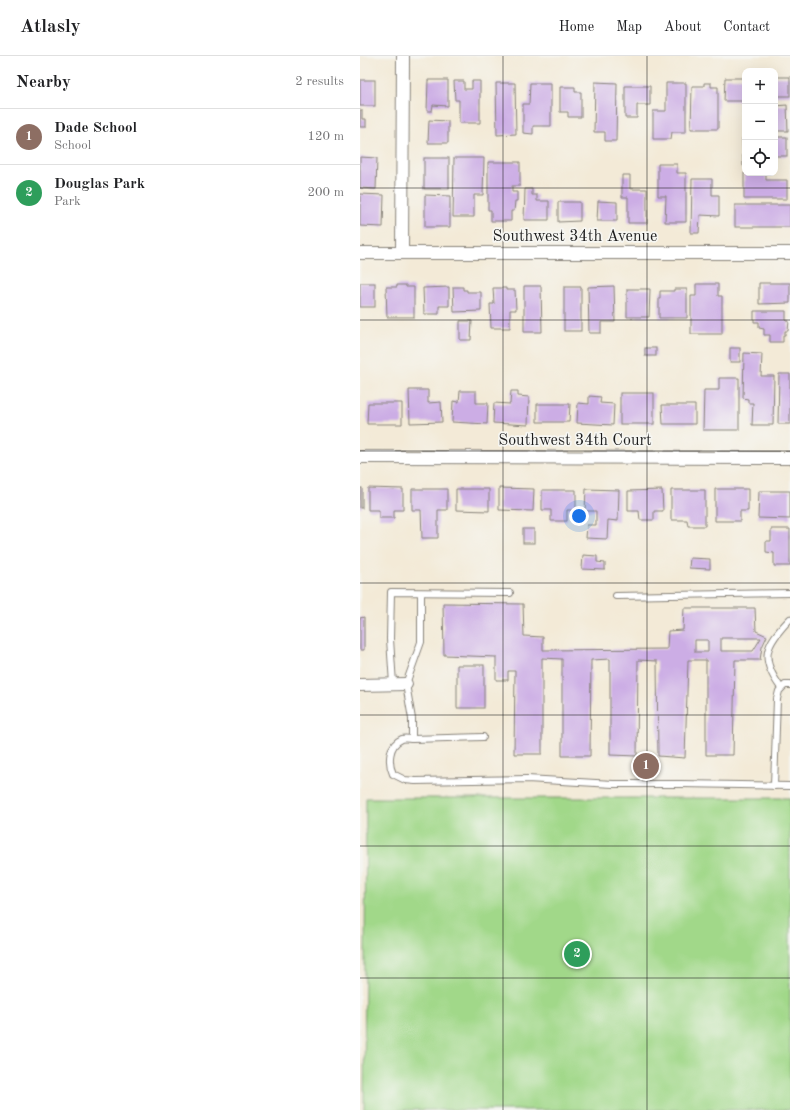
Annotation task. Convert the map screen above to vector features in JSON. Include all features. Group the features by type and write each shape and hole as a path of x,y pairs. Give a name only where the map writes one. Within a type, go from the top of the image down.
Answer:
{"street":[{"path":"402,253 403,56"},
{"name":"Southwest 34th Avenue","path":"360,253 790,252"},
{"name":"Southwest 34th Court","path":"360,457 790,458"},
{"path":"360,685 406,684"}],"lane":[{"path":"393,684 390,639 391,592 510,593"},
{"path":"412,739 412,719 406,684 421,642 421,592"},
{"path":"616,596 790,593"},
{"path":"781,688 772,675 768,665 767,655 770,644 790,619"},
{"path":"774,786 777,699 781,688 785,685 790,685"},
{"path":"483,736 403,739 396,743 390,753 390,767 393,774 405,780 415,781 527,780 613,784 790,786"}],"green space":[{"path":"366,798 790,798 790,1110 364,1110"}],"building":[{"path":"778,77 790,77 790,96 778,96"},
{"path":"725,78 742,78 742,101 724,101"},
{"path":"360,80 375,80 375,106 360,106"},
{"path":"428,80 448,80 448,106 433,105 432,111 427,111"},
{"path":"454,81 464,81 464,89 472,89 472,81 480,81 480,123 459,123 459,100 455,100"},
{"path":"595,82 617,83 616,141 605,141 605,132 594,132"},
{"path":"496,83 515,83 516,134 497,135"},
{"path":"530,83 551,83 551,126 533,126 533,134 523,133 523,104 529,104"},
{"path":"666,83 686,83 686,132 672,132 671,139 653,139 653,111 666,111"},
{"path":"704,83 711,83 711,87 718,87 718,129 691,129 692,86 704,86"},
{"path":"625,86 650,86 650,105 637,105 637,118 625,118"},
{"path":"560,87 575,87 575,92 581,92 581,117 568,117 568,112 560,112"},
{"path":"787,105 788,131 778,131 778,106"},
{"path":"360,110 362,110 362,119 366,119 366,127 360,127"},
{"path":"429,120 448,121 448,143 428,143"},
{"path":"778,137 787,137 787,156 778,156"},
{"path":"360,157 377,158 376,189 360,188"},
{"path":"424,158 449,158 449,189 424,189"},
{"path":"454,158 484,158 483,195 474,195 474,217 453,217"},
{"path":"488,162 520,162 520,186 512,186 512,192 517,192 517,201 515,201 514,211 511,211 511,221 491,221 491,210 488,210"},
{"path":"658,164 677,164 677,173 686,173 686,222 665,222 666,196 658,196"},
{"path":"622,175 630,175 630,189 647,189 647,223 628,223 628,197 622,197"},
{"path":"744,176 766,176 766,180 787,180 787,199 744,199"},
{"path":"692,179 712,179 712,195 719,195 719,216 700,215 699,233 691,233"},
{"path":"525,189 532,189 532,195 537,195 537,201 549,201 549,220 524,220"},
{"path":"360,194 384,195 383,227 360,226"},
{"path":"425,195 450,196 450,227 425,227"},
{"path":"598,201 617,202 617,221 597,221"},
{"path":"558,202 580,202 580,221 558,222"},
{"path":"735,205 790,205 790,227 735,227"},
{"path":"360,283 375,283 375,307 360,307"},
{"path":"759,283 790,283 790,303 759,304"},
{"path":"696,284 718,284 718,296 722,296 722,334 691,334 691,296 696,296"},
{"path":"397,285 414,287 414,317 387,317 386,287 397,287"},
{"path":"524,286 541,286 542,332 524,332"},
{"path":"614,286 615,322 601,322 601,333 589,333 588,287"},
{"path":"449,287 449,306 439,306 439,314 424,314 423,288"},
{"path":"453,287 463,287 463,290 467,290 467,292 481,292 481,311 454,312"},
{"path":"564,287 581,287 581,331 564,331"},
{"path":"493,288 515,290 516,310 510,310 510,328 491,328 490,304 494,304"},
{"path":"627,289 650,289 649,317 627,317"},
{"path":"674,289 687,289 687,318 659,318 660,291 674,291"},
{"path":"754,311 786,311 786,321 789,321 788,331 785,331 785,335 783,335 783,342 770,342 770,335 764,335 764,329 759,328 759,322 754,322"},
{"path":"460,321 472,321 471,340 460,340"},
{"path":"645,348 656,348 656,356 645,356"},
{"path":"730,348 740,348 740,362 730,362"},
{"path":"744,353 762,354 761,376 774,376 773,425 752,425 753,403 748,403 748,399 743,398"},
{"path":"779,374 790,374 790,424 778,424"},
{"path":"719,378 739,378 739,430 703,430 704,390 719,390"},
{"path":"409,390 428,390 428,403 441,402 442,422 410,423"},
{"path":"460,391 476,391 476,403 488,403 487,424 452,422 453,401 459,402"},
{"path":"511,391 518,391 518,396 529,397 528,425 493,423 494,403 510,404"},
{"path":"620,393 654,393 654,424 620,424"},
{"path":"589,396 601,397 600,403 614,404 613,425 577,423 578,403 589,404"},
{"path":"368,403 402,403 402,424 367,424"},
{"path":"537,404 570,404 569,422 537,422"},
{"path":"662,405 695,405 695,424 663,424"},
{"path":"360,488 362,488 362,508 360,508"},
{"path":"368,488 403,489 403,510 394,510 394,518 379,518 379,510 368,510"},
{"path":"499,488 534,489 533,511 499,510"},
{"path":"412,489 447,489 447,510 438,510 438,538 422,538 421,510 412,510"},
{"path":"456,489 489,489 489,511 456,510"},
{"path":"586,489 619,490 618,521 608,520 607,539 586,538 587,525 596,525 596,511 585,511"},
{"path":"715,489 748,489 748,511 740,511 740,521 715,521"},
{"path":"542,490 576,490 576,510 567,510 567,521 551,521 551,510 542,510"},
{"path":"662,490 663,511 654,511 654,520 640,520 639,511 628,511 628,491"},
{"path":"671,490 705,490 705,526 688,526 687,520 671,520"},
{"path":"759,491 790,491 790,519 758,518"},
{"path":"523,529 534,529 534,543 523,543"},
{"path":"771,529 790,529 790,566 774,566 774,553 766,552 766,541 771,541"},
{"path":"583,555 597,556 597,562 605,563 605,570 582,569"},
{"path":"690,558 710,559 710,569 689,568"},
{"path":"443,603 523,604 524,636 543,637 543,650 667,649 668,631 683,630 684,608 755,608 756,631 767,636 762,647 760,660 735,660 733,755 706,755 706,660 688,660 685,758 658,756 657,661 638,660 637,756 610,755 610,659 591,660 590,756 562,756 562,659 542,658 542,754 514,754 515,671 508,671 508,680 496,680 496,657 444,655","holes":["721,638 761,638 753,651 721,651","695,640 708,640 708,652 695,652"]},
{"path":"364,617 364,650 360,650 360,618"},
{"path":"457,665 484,665 484,708 457,708"}],"place":[{"name":"Dade School","path":"646,766"},
{"name":"Douglas Park","path":"577,954"}]}
